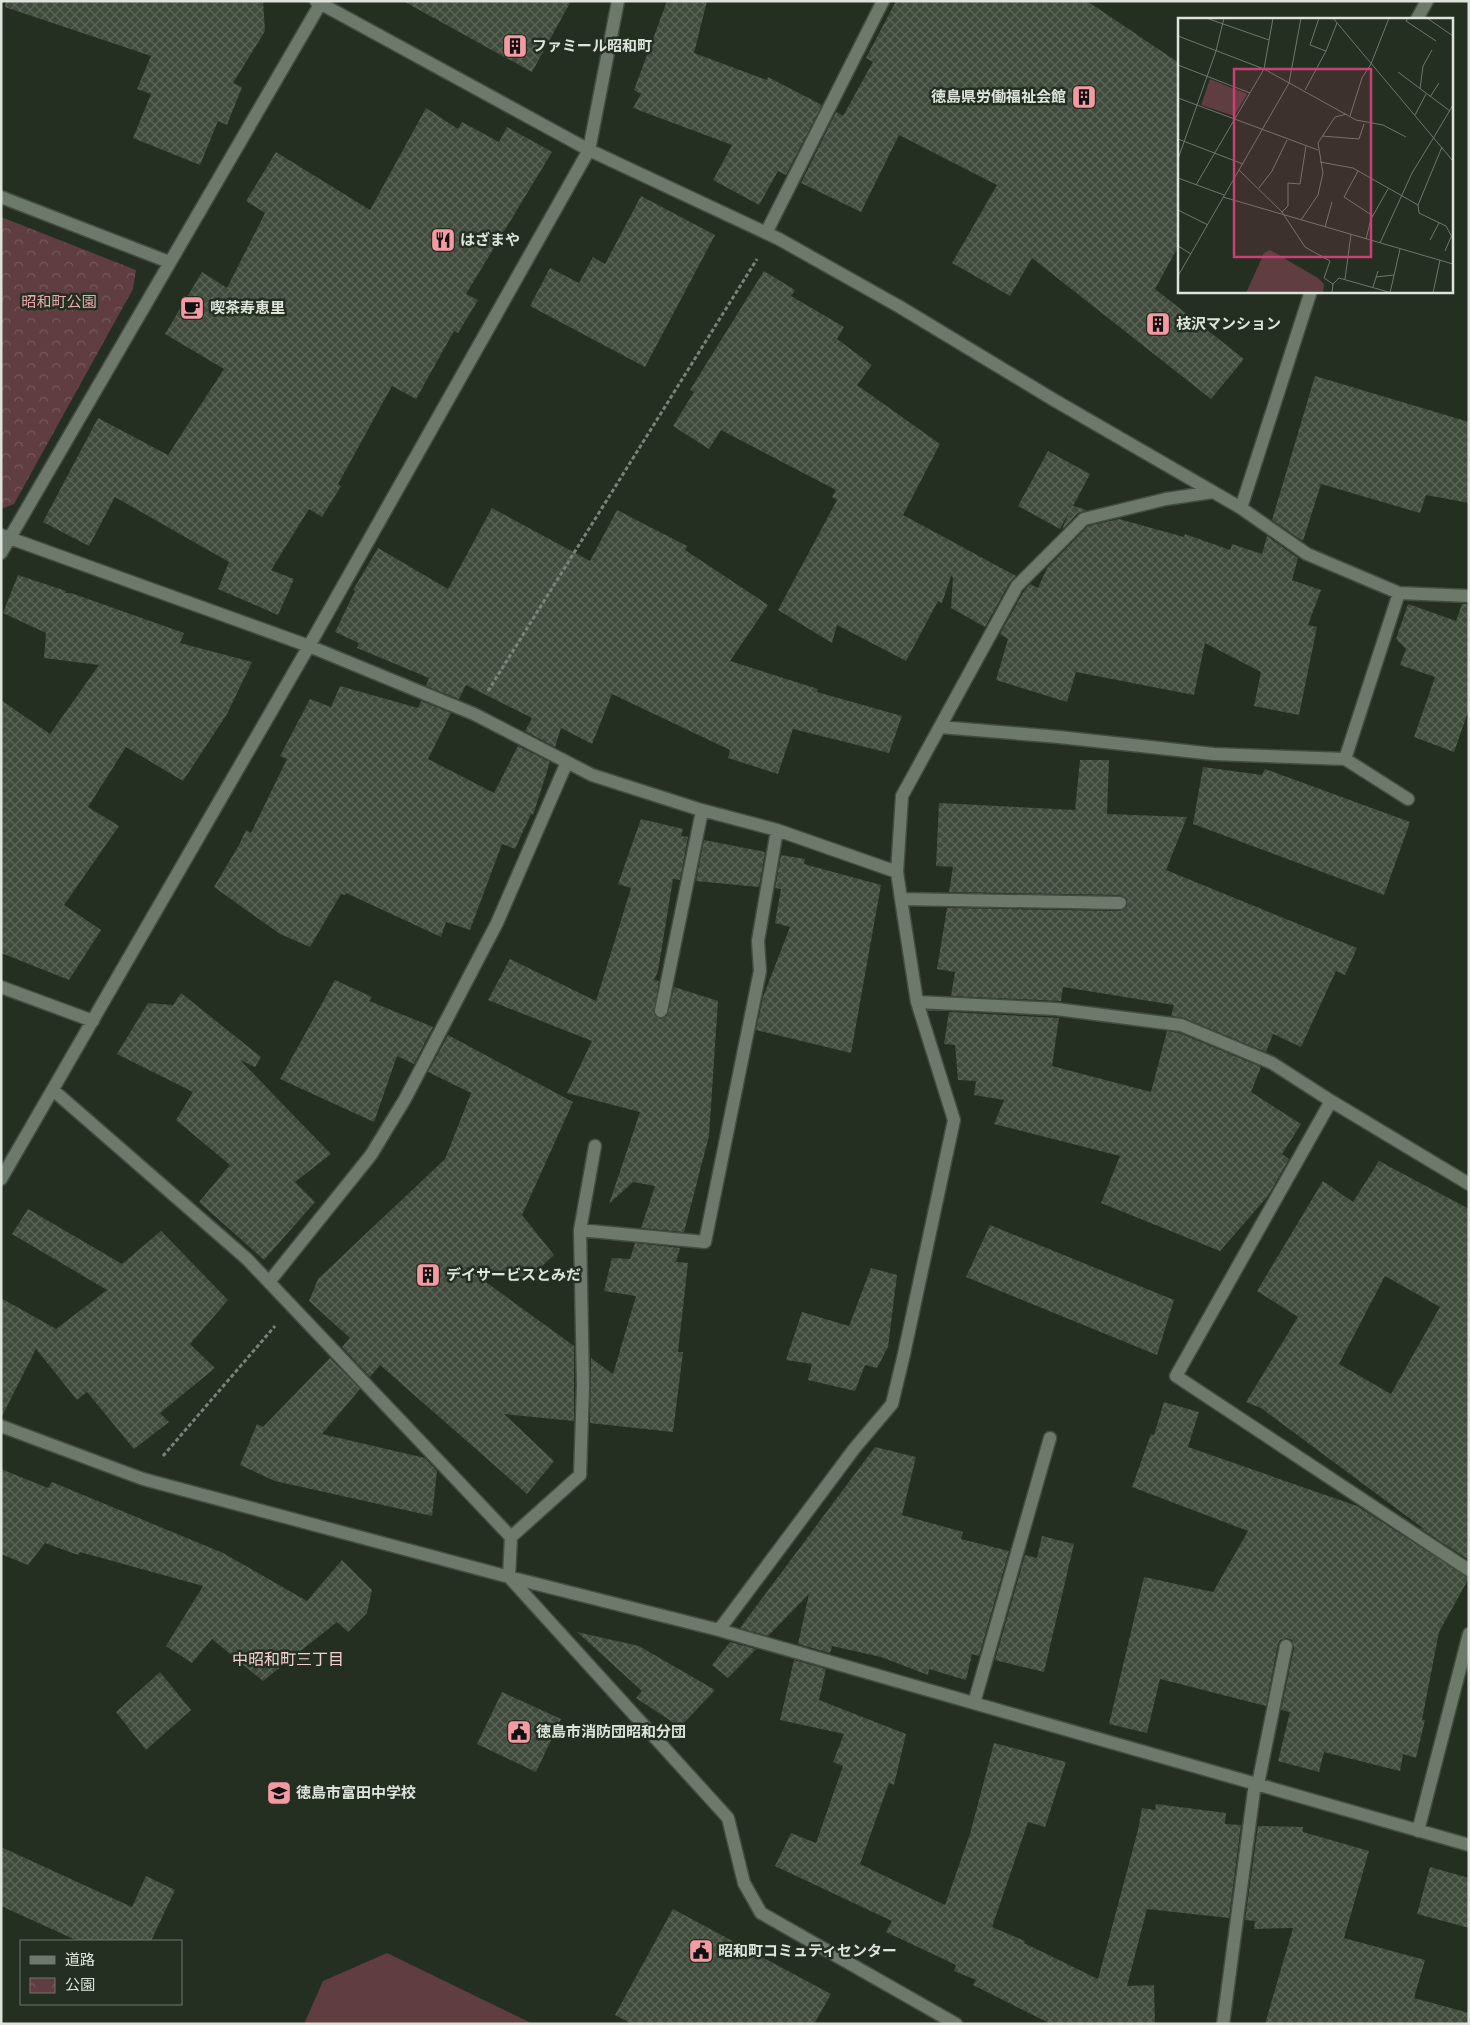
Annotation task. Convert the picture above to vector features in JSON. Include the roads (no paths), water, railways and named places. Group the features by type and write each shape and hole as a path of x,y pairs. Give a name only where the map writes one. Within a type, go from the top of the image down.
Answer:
{"street":[{"path":"1,1179 309,646 589,150 618,1"},
{"path":"769,234 883,1"},
{"path":"1418,18 1427,1"},
{"path":"1,553 6,537 320,2 589,150 769,234 900,307 1054,400 1241,508 1307,554 1400,593 1469,596"},
{"path":"1,197 168,262"},
{"path":"1241,508 1311,292"},
{"path":"719,1630 854,1450 892,1404 906,1344 954,1120 918,1002 901,898 897,872 902,796 1017,586 1084,519 1166,499 1213,492"},
{"path":"6,537 309,646 474,714 592,775 702,811 777,830 897,872"},
{"path":"1345,759 1400,593"},
{"path":"940,727 1059,737 1214,754 1345,759 1408,799"},
{"path":"269,1282 371,1155 406,1099 497,923 567,762"},
{"path":"662,1011 702,811"},
{"path":"580,1230 705,1242 760,971 758,941 777,830"},
{"path":"901,898 1120,903"},
{"path":"1,987 93,1021"},
{"path":"918,1002 1056,1009 1181,1025 1272,1063 1331,1101 1469,1184"},
{"path":"53,1090 247,1259 511,1537"},
{"path":"1331,1101 1176,1376 1469,1570"},
{"path":"595,1146 580,1230 583,1386 580,1475 511,1537 509,1577 728,1818 744,1883 761,1912 956,2024"},
{"path":"1,1426 144,1479 509,1577 719,1630 1469,1845"},
{"path":"974,1703 1050,1438"},
{"path":"1418,1830 1469,1634"},
{"path":"1223,2024 1256,1783 1286,1646"}],"place":[{"name":"ファミール昭和町","path":"515,46"},
{"name":"徳島県労働福祉会館","path":"1084,97"},
{"name":"はざまや","path":"443,240"},
{"name":"喫茶寿恵里","path":"192,308"},
{"name":"枝沢マンション","path":"1158,324"},
{"name":"デイサービスとみだ","path":"428,1275"},
{"name":"徳島市消防団昭和分団","path":"519,1732"},
{"name":"徳島市富田中学校","path":"279,1793"},
{"name":"昭和町コミュティセンター","path":"701,1951"}],"district":[{"name":"中昭和町三丁目","path":"288,1659"}],"park label":[{"name":"昭和町公園","path":"59,302"}]}
